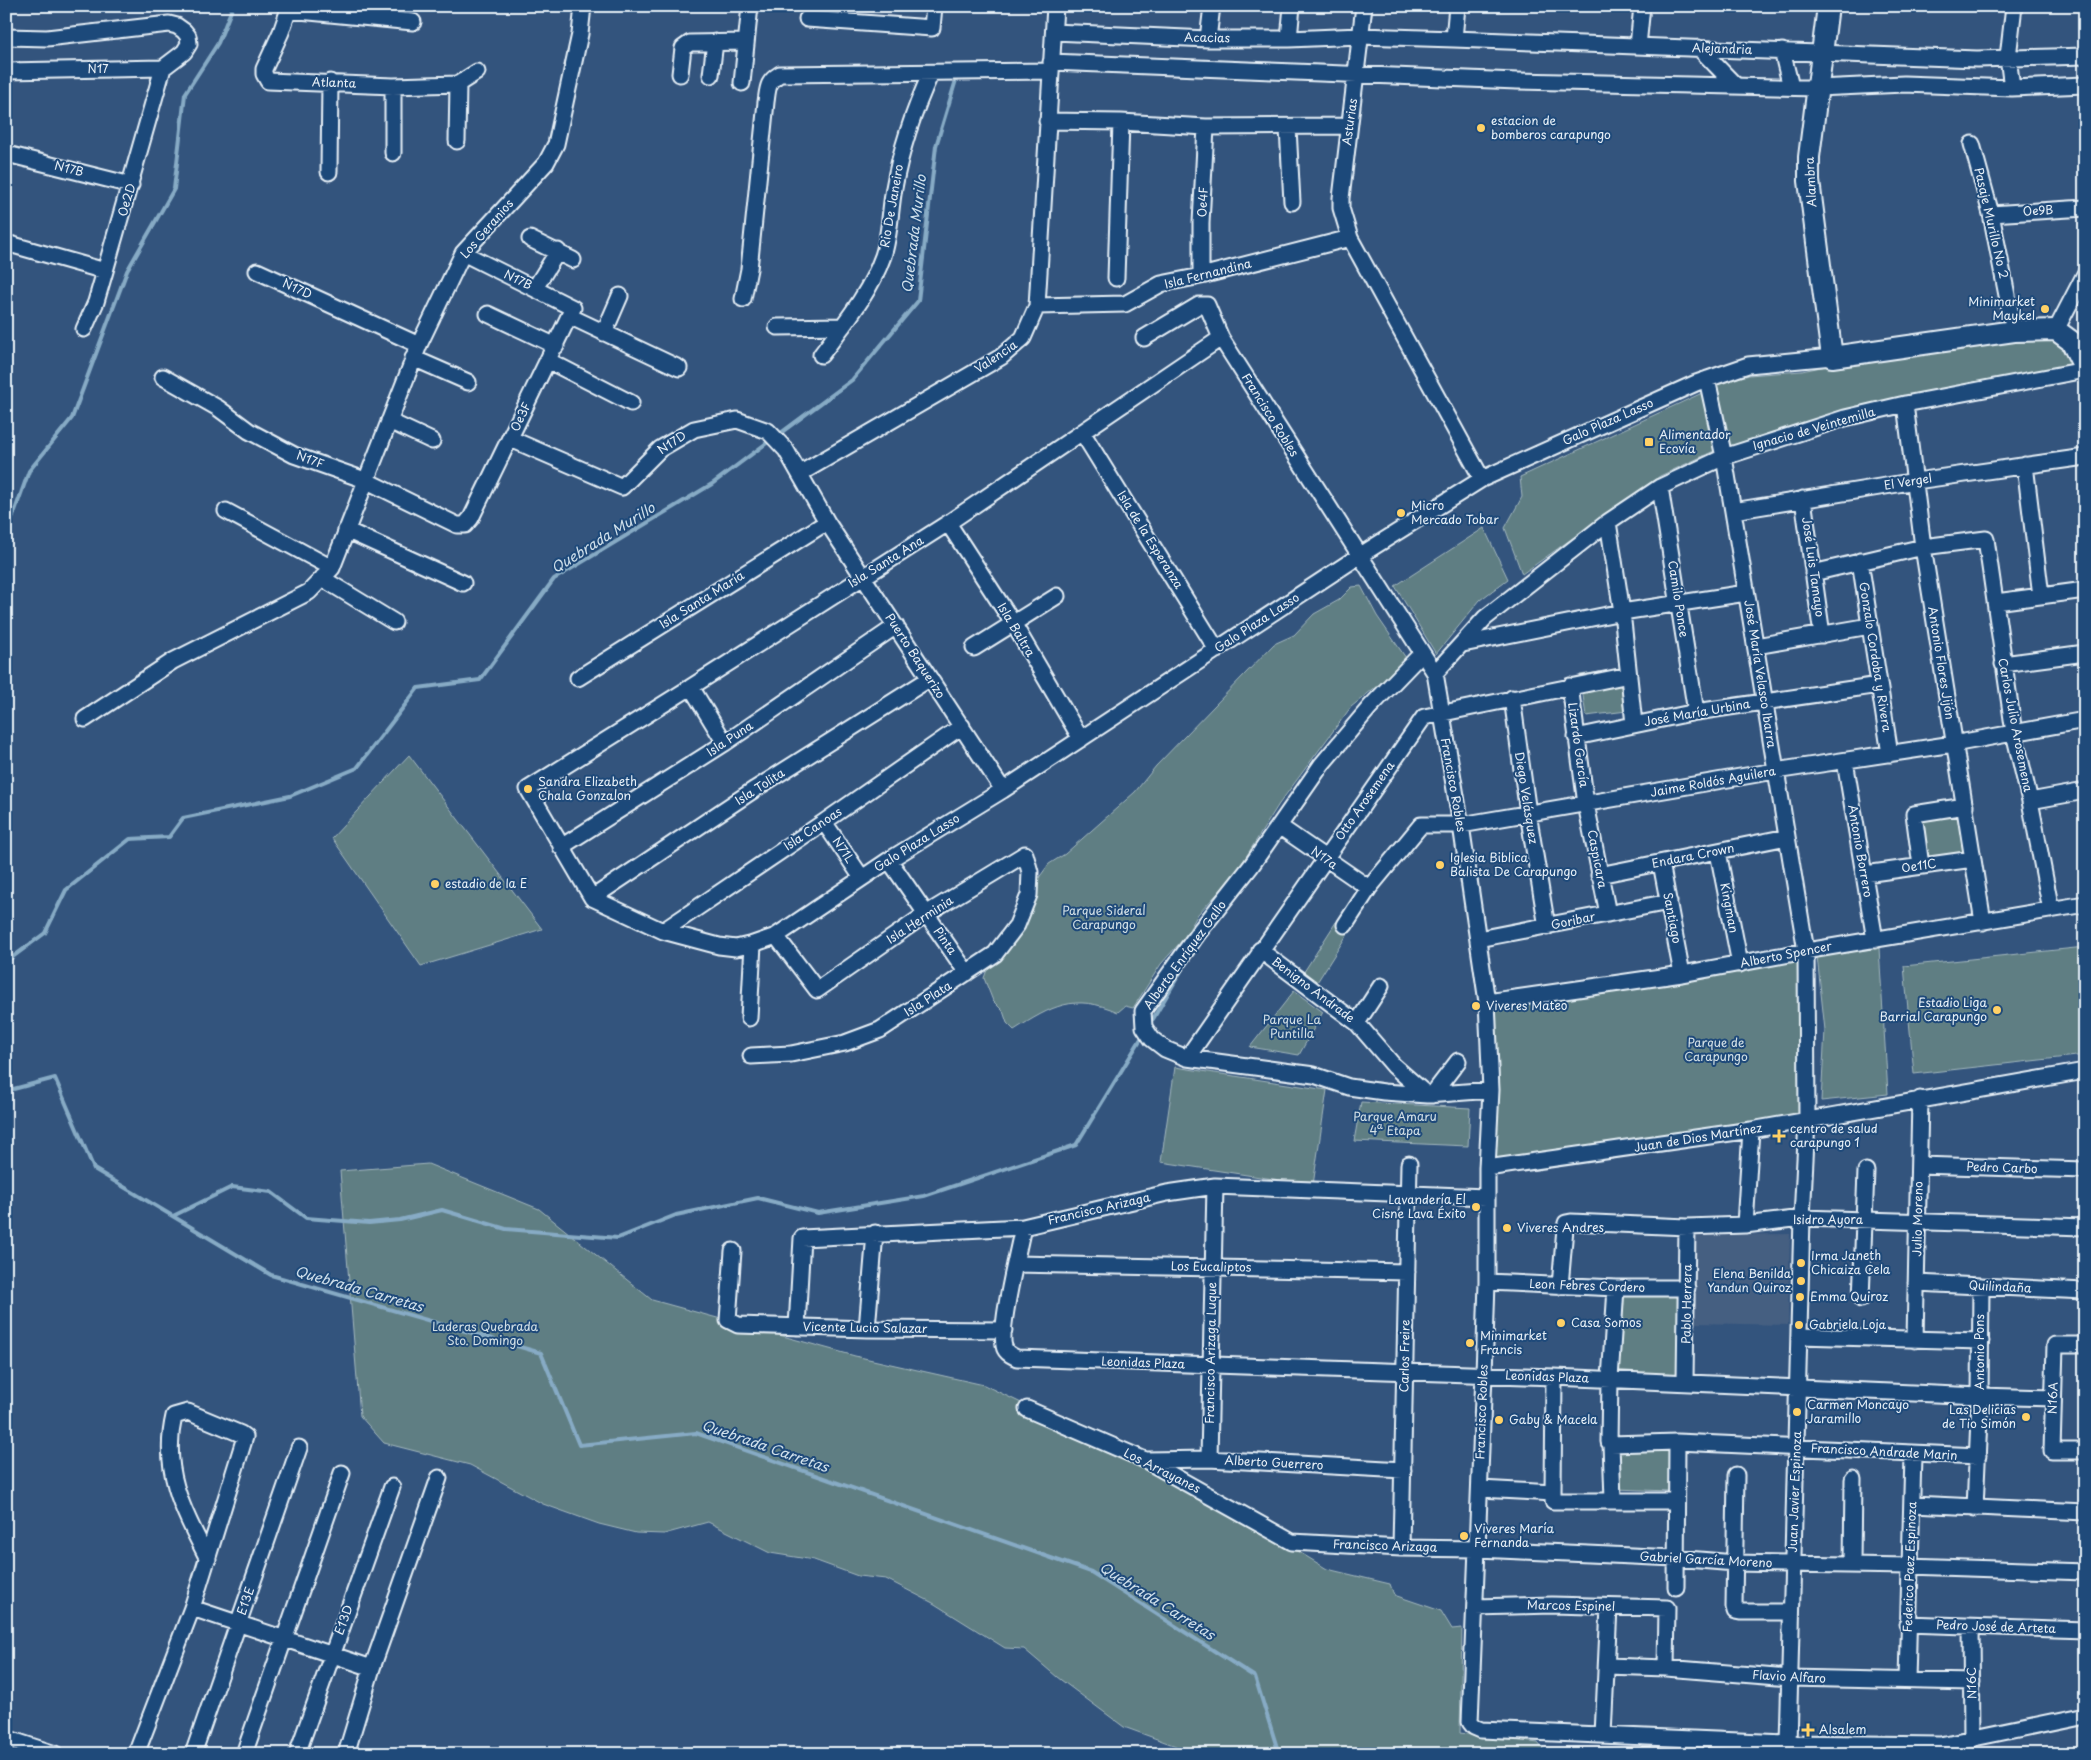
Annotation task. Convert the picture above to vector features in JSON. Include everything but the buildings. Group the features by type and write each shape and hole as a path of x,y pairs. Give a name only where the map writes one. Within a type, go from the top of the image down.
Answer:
{"street":[{"name":"Los Geranios","path":"328,572 416,351 463,253 552,155 580,34 584,6"},
{"path":"742,83 750,6"},
{"path":"806,19 932,28 934,6"},
{"name":"Valencia","path":"800,474 1001,357 1024,338 1037,306 1047,121 1056,6"},
{"path":"1208,39 1212,6"},
{"path":"1289,40 1292,6"},
{"name":"Asturias","path":"1364,6 1357,74 1348,126 1341,208 1350,238 1482,479"},
{"path":"1454,39 1457,6"},
{"path":"1638,46 1642,6"},
{"name":"Alambra","path":"1828,6 1809,157 1809,181 1832,357"},
{"path":"2012,88 2008,57 2014,6"},
{"path":"290,8 413,22"},
{"name":"Atlanta","path":"290,8 282,32 264,69 265,78 274,82 330,82 394,86 458,84"},
{"path":"6,37 47,38 169,24 181,28 188,36 189,44 184,52 163,68"},
{"name":"Acacias","path":"1054,32 1208,39 1289,40 1360,36"},
{"name":"Alejandria","path":"1360,36 1977,59 2085,56"},
{"path":"680,74 683,48 690,42 746,42"},
{"path":"711,75 715,42"},
{"path":"1699,48 1736,86"},
{"path":"1782,51 1791,87"},
{"path":"743,299 750,269 768,88 772,79 780,74 931,73 1051,66 1357,74 1517,81 1818,88 1904,84 2012,88 2085,85"},
{"name":"N17","path":"6,71 163,68"},
{"name":"Oe2D","path":"84,329 96,302 163,68"},
{"path":"457,141 458,84 477,72"},
{"name":"Rio De Janeiro","path":"821,355 868,290 884,255 902,148 918,101 931,73"},
{"path":"329,172 330,82"},
{"path":"393,153 394,86"},
{"path":"1047,121 1121,122 1206,127 1288,128 1348,126"},
{"path":"1116,278 1121,122"},
{"name":"Oe4F","path":"1201,276 1206,127"},
{"path":"1288,128 1292,202"},
{"path":"6,142 6,155"},
{"name":"Pasaje Murillo No 2","path":"1972,144 1991,214 2014,331"},
{"name":"N17B","path":"6,155 131,185"},
{"name":"Oe9B","path":"1991,214 2085,208"},
{"name":"Isla Fernandina","path":"1037,306 1125,304 1161,284 1201,276 1350,238"},
{"path":"530,239 558,251 573,260"},
{"path":"6,243 105,271"},
{"path":"534,288 558,251"},
{"name":"N17B","path":"463,253 534,288 604,333 679,368"},
{"name":"N17D","path":"257,271 416,351 468,382"},
{"path":"2085,274 2056,330 2071,341 2085,369"},
{"path":"604,333 620,296"},
{"name":"Francisco Robles","path":"1144,338 1199,304 1207,305 1220,338 1435,673 1461,825 1487,1002 1491,1090 1486,1197 1484,1374 1470,1722 1474,1727 1481,1730 1788,1744 1940,1746 2085,1715"},
{"name":"Oe3F","path":"465,525 471,518 511,439 571,312"},
{"path":"488,314 556,346"},
{"path":"777,328 843,326"},
{"name":"Galo Plaza Lasso","path":"592,898 663,931 719,946 736,948 776,936 889,860 1003,790 1360,556 1482,479 1707,379 1748,365 1832,357 2014,331 2056,330"},
{"name":"Isla Santa Ana","path":"561,847 528,789 546,776 691,688 948,523 1220,338"},
{"path":"549,362 631,403"},
{"name":"Ignacio de Veintemilla","path":"1435,673 1485,618 1608,522 1660,487 1724,457 1845,418 1905,404 2085,369"},
{"name":"N17F","path":"163,377 218,408 249,431 294,455 365,480 457,525 465,525"},
{"name":"José María Velasco Ibarra","path":"1707,379 1724,457 1806,950 1807,1120"},
{"name":"Antonio Flores Jijón","path":"1905,404 1923,547 1982,922"},
{"name":"N17D","path":"511,439 622,487 660,449 694,429 737,420 768,431 786,450 800,474"},
{"path":"389,421 432,441"},
{"name":"Isla de la Esperanza","path":"1082,432 1217,650"},
{"name":"El Vergel","path":"1733,511 1916,480 2085,457"},
{"path":"2025,465 2041,596"},
{"path":"800,474 827,522"},
{"name":"Camilo Ponce","path":"1660,487 1696,712"},
{"name":"José Luis Tamayo","path":"1803,498 1822,634"},
{"path":"226,510 328,572 337,588 394,622"},
{"name":"Puerto Baquerizo","path":"827,522 1003,790"},
{"name":"Isla Santa María","path":"578,678 827,522"},
{"path":"1608,522 1622,612 1634,724"},
{"name":"Isla Baltra","path":"948,523 1013,623 1081,739"},
{"path":"346,530 463,583"},
{"name":"Carlos Julio Arosemena","path":"1923,547 1986,539 2014,733 2030,801 2051,910"},
{"path":"1814,573 1923,547"},
{"name":"Gonzalo Cordoba y Rivera","path":"1860,561 1890,754"},
{"path":"85,719 173,661 309,592 328,572"},
{"path":"1996,602 2085,590"},
{"path":"1463,644 1622,612 1746,593"},
{"path":"974,648 1057,596"},
{"name":"Isla Puna","path":"561,847 724,743 896,626"},
{"path":"1756,646 1870,626"},
{"name":"Alberto Enríquez Gallo","path":"1422,653 1370,707 1328,757 1251,866 1199,932 1143,1011 1144,1027 1152,1038 1165,1049 1187,1058 1314,1075 1349,1087 1384,1092 1430,1095 1491,1090"},
{"path":"2003,664 2085,653"},
{"name":"Otto Arosemena","path":"1187,1058 1260,950 1424,717 1629,675"},
{"name":"Isla Tolita","path":"592,898 754,790 929,680"},
{"name":"Lizardo García","path":"1570,686 1586,804"},
{"name":"José María Urbina","path":"1576,736 1696,712 1879,686"},
{"path":"691,688 724,743"},
{"name":"Diego Velásquez","path":"1512,698 1528,813 1547,927"},
{"name":"Jaime Roldós Aguilera","path":"1369,888 1421,825 1461,825 1776,771 1953,744 2085,720"},
{"name":"Isla Canoas","path":"663,931 962,726"},
{"name":"Antonio Borrero","path":"1845,761 1875,940"},
{"path":"2030,801 2085,791"},
{"name":"Caspicara","path":"1586,804 1608,914"},
{"path":"1921,866 1914,814 1964,806"},
{"name":"N71L","path":"824,822 862,878"},
{"name":"N17a","path":"1280,826 1369,888"},
{"name":"Endara Crown","path":"1600,875 1786,837"},
{"path":"561,847 592,898"},
{"name":"Kingman","path":"1718,852 1740,964"},
{"name":"Isla Herminia","path":"776,936 817,990 926,914 1025,854"},
{"name":"Isla Plata","path":"751,1056 791,1054 845,1042 880,1030 995,954 1018,925 1029,895 1030,872 1025,854"},
{"name":"Oe11C","path":"1865,874 1972,859"},
{"name":"Pinta","path":"889,860 967,973"},
{"name":"Santiago","path":"1661,862 1682,974"},
{"path":"1345,924 1369,888"},
{"name":"Goribar","path":"1478,939 1668,902"},
{"name":"Alberto Spencer","path":"1487,1002 1682,974 1806,950 2085,904"},
{"path":"749,1018 752,944"},
{"name":"Benigno Andrade","path":"1260,950 1358,1023 1394,1066 1430,1095"},
{"path":"1358,1023 1381,986"},
{"path":"1430,1095 1458,1060"},
{"name":"Juan de Dios Martínez","path":"1487,1168 1751,1130 2085,1071"},
{"name":"Julio Moreno","path":"1915,1340 1920,1099"},
{"name":"Juan Javier Espinoza","path":"1788,1744 1802,1218 1807,1120"},
{"path":"1745,1225 1751,1130"},
{"name":"Carlos Freire","path":"1401,1548 1409,1164"},
{"name":"Pedro Carbo","path":"1919,1165 2085,1170"},
{"path":"1861,1299 1866,1171"},
{"name":"Francisco Arizaga","path":"797,1327 802,1238 1023,1227 1168,1193 1215,1186 1486,1197"},
{"name":"Francisco Arizaga Luque","path":"1209,1459 1215,1186"},
{"name":"Isidro Ayora","path":"1560,1286 1565,1228 1566,1223 1571,1222 1687,1227 1745,1225 1802,1218 2085,1227"},
{"path":"1004,1330 1023,1227"},
{"name":"Pablo Herrera","path":"1685,1382 1688,1288 1687,1227"},
{"path":"867,1329 875,1233"},
{"name":"Vicente Lucio Salazar","path":"733,1251 728,1320 738,1325 867,1329 1004,1330"},
{"name":"Los Eucaliptos","path":"1015,1264 1407,1272"},
{"name":"Leon Febres Cordero","path":"1486,1282 1616,1288 1688,1288"},
{"name":"Quilindaña","path":"1916,1283 2085,1291"},
{"name":"Antonio Pons","path":"1975,1508 1980,1396 1981,1286"},
{"path":"1613,1500 1611,1444 1609,1442 1610,1379 1616,1288"},
{"name":"Leonidas Plaza","path":"1004,1330 1004,1348 1008,1354 1017,1358 1210,1366 1554,1376 2053,1398"},
{"path":"1799,1336 1981,1341"},
{"name":"N16A","path":"2085,1346 2055,1345 2052,1451 2085,1451"},
{"path":"1554,1376 1553,1501 1676,1502"},
{"name":"Los Arrayanes","path":"1027,1409 1145,1460 1292,1542"},
{"path":"136,1754 192,1608 208,1559 245,1437 188,1412 174,1416 172,1428 172,1476 183,1510 208,1559"},
{"path":"1676,1587 1677,1442"},
{"name":"Francisco Andrade Marin","path":"1611,1444 1677,1442 1913,1455 1978,1456"},
{"name":"E13E","path":"193,1754 299,1448"},
{"name":"Federico Paez Espinoza","path":"1907,1680 1913,1455"},
{"name":"Alberto Guerrero","path":"1145,1460 1209,1459 1402,1470"},
{"path":"244,1754 342,1473"},
{"path":"1736,1476 1734,1607 1736,1611 1792,1612"},
{"path":"346,1754 372,1668 439,1478"},
{"path":"1852,1566 1853,1479"},
{"name":"E13D","path":"297,1754 392,1487"},
{"path":"1480,1489 1553,1493"},
{"path":"1913,1504 2085,1512"},
{"name":"Francisco Arizaga","path":"1292,1542 1401,1548 1478,1549"},
{"name":"Gabriel García Moreno","path":"1478,1549 1675,1558 1735,1563 2085,1572"},
{"name":"Marcos Espinel","path":"1476,1607 1552,1605 1668,1608 1666,1668"},
{"path":"1603,1735 1609,1607"},
{"path":"192,1608 372,1668"},
{"name":"Pedro José de Arteta","path":"1907,1624 2085,1630"},
{"name":"N16C","path":"1971,1627 1972,1739"},
{"name":"Flavio Alfaro","path":"1607,1666 1666,1668 1790,1678 1972,1682"},
{"path":"6,1738 55,1754"}],"shaded area":[{"path":"1790,1234 1788,1325 1694,1323 1695,1235"}],"green space":[{"path":"2041,335 2060,344 2072,357 2079,369 1729,448 1717,383 1749,375 1802,371 1850,361"},
{"path":"1702,393 1716,450 1660,476 1522,574 1505,528 1522,497 1520,477"},
{"path":"1484,528 1508,579 1480,600 1436,654 1395,586"},
{"name":"Parque Sideral Carapungo","path":"1361,586 1377,616 1406,658 1383,681 1351,707 1279,804 1234,876 1198,914 1185,937 1161,964 1133,1008 1125,1006 1118,1012 1089,1003 1064,1005 1040,1014 1014,1030 1007,1023 1003,1011 993,1001 984,978 989,964 1032,901 1038,879 1049,864 1065,854 1135,792 1156,766 1274,644 1294,635 1314,614 1339,600 1352,587"},
{"path":"1627,668 1635,710 1586,716 1580,675"},
{"name":"estadio de la E","path":"409,755 542,929 421,966 332,838"},
{"path":"1961,811 1968,856 1923,860 1918,821"},
{"path":"1336,922 1350,930 1314,987 1300,978"},
{"name":"Estadio Liga Barrial Carapungo","path":"2085,947 2085,1055 1914,1074 1904,966"},
{"path":"1879,948 1888,1094 1821,1101 1825,1030 1817,956"},
{"name":"Parque de Carapungo","path":"1806,951 1807,1121 1487,1168 1487,1002"},
{"name":"Parque La Puntilla","path":"1294,991 1323,1012 1299,1055 1250,1047"},
{"path":"1175,1067 1327,1090 1313,1185 1161,1162"},
{"name":"Parque Amaru 4ª Etapa","path":"1361,1102 1470,1108 1468,1146 1354,1141"},
{"name":"Laderas Quebrada Sto. Domingo","path":"428,1164 539,1209 652,1300 855,1356 984,1385 1106,1444 1155,1464 1327,1569 1390,1584 1394,1595 1441,1611 1452,1629 1462,1628 1460,1733 1538,1743 1547,1754 1184,1754 1176,1746 1124,1727 1057,1677 1024,1649 1005,1648 933,1603 886,1579 858,1576 814,1560 770,1553 708,1522 664,1534 636,1533 599,1524 543,1504 470,1465 384,1443 360,1416 340,1171"},
{"path":"1620,1293 1684,1294 1681,1376 1617,1376"},
{"path":"1671,1443 1670,1491 1615,1489 1616,1445"}],"waterway":[{"path":"6,536 29,471 72,418 127,271 174,189 185,94 218,43 233,6"},
{"name":"Quebrada Murillo","path":"778,435 852,380 918,301 936,146 956,80"},
{"name":"Quebrada Murillo","path":"6,962 45,933 66,890 130,839 169,837 183,818 290,796 357,768 418,688 480,680 554,579 712,484 772,439"},
{"path":"1153,1019 1184,966"},
{"path":"173,1216 232,1187 271,1192 306,1218 369,1223 400,1220 442,1210 506,1229 618,1238 676,1215 758,1198 818,1213 924,1196 1076,1145 1142,1037"},
{"name":"Quebrada Carretas","path":"6,1091 55,1078 94,1169 271,1275 541,1353 579,1445 696,1433 1091,1572 1255,1677 1279,1754"}],"place":[{"name":"estacion de bomberos carapungo","path":"1481,128"},
{"name":"Minimarket Maykel","path":"2045,309"},
{"name":"Alimentador Ecovía","path":"1649,442"},
{"name":"Micro Mercado Tobar","path":"1401,513"},
{"name":"Sandra Elizabeth Chala Gonzalon","path":"528,789"},
{"name":"Iglesia Biblica Balista De Carapungo","path":"1440,865"},
{"name":"estadio de la E","path":"435,884"},
{"name":"Viveres Mateo","path":"1476,1006"},
{"name":"Estadio Liga Barrial Carapungo","path":"1997,1010"},
{"name":"centro de salud carapungo 1","path":"1779,1136"},
{"name":"Lavandería El Cisne Lava Éxito","path":"1476,1207"},
{"name":"Viveres Andres","path":"1507,1228"},
{"name":"Irma Janeth Chicaiza Cela","path":"1801,1263"},
{"name":"Elena Benilda Yandun Quiroz","path":"1801,1281"},
{"name":"Emma Quiroz","path":"1800,1297"},
{"name":"Casa Somos","path":"1561,1323"},
{"name":"Gabriela Loja","path":"1799,1325"},
{"name":"Minimarket Francis","path":"1470,1343"},
{"name":"Carmen Moncayo Jaramillo","path":"1797,1412"},
{"name":"Las Delicias de Tio Simón","path":"2026,1417"},
{"name":"Gaby & Macela","path":"1499,1420"},
{"name":"Viveres María Fernanda","path":"1464,1536"},
{"name":"Alsalem","path":"1808,1730"}]}
